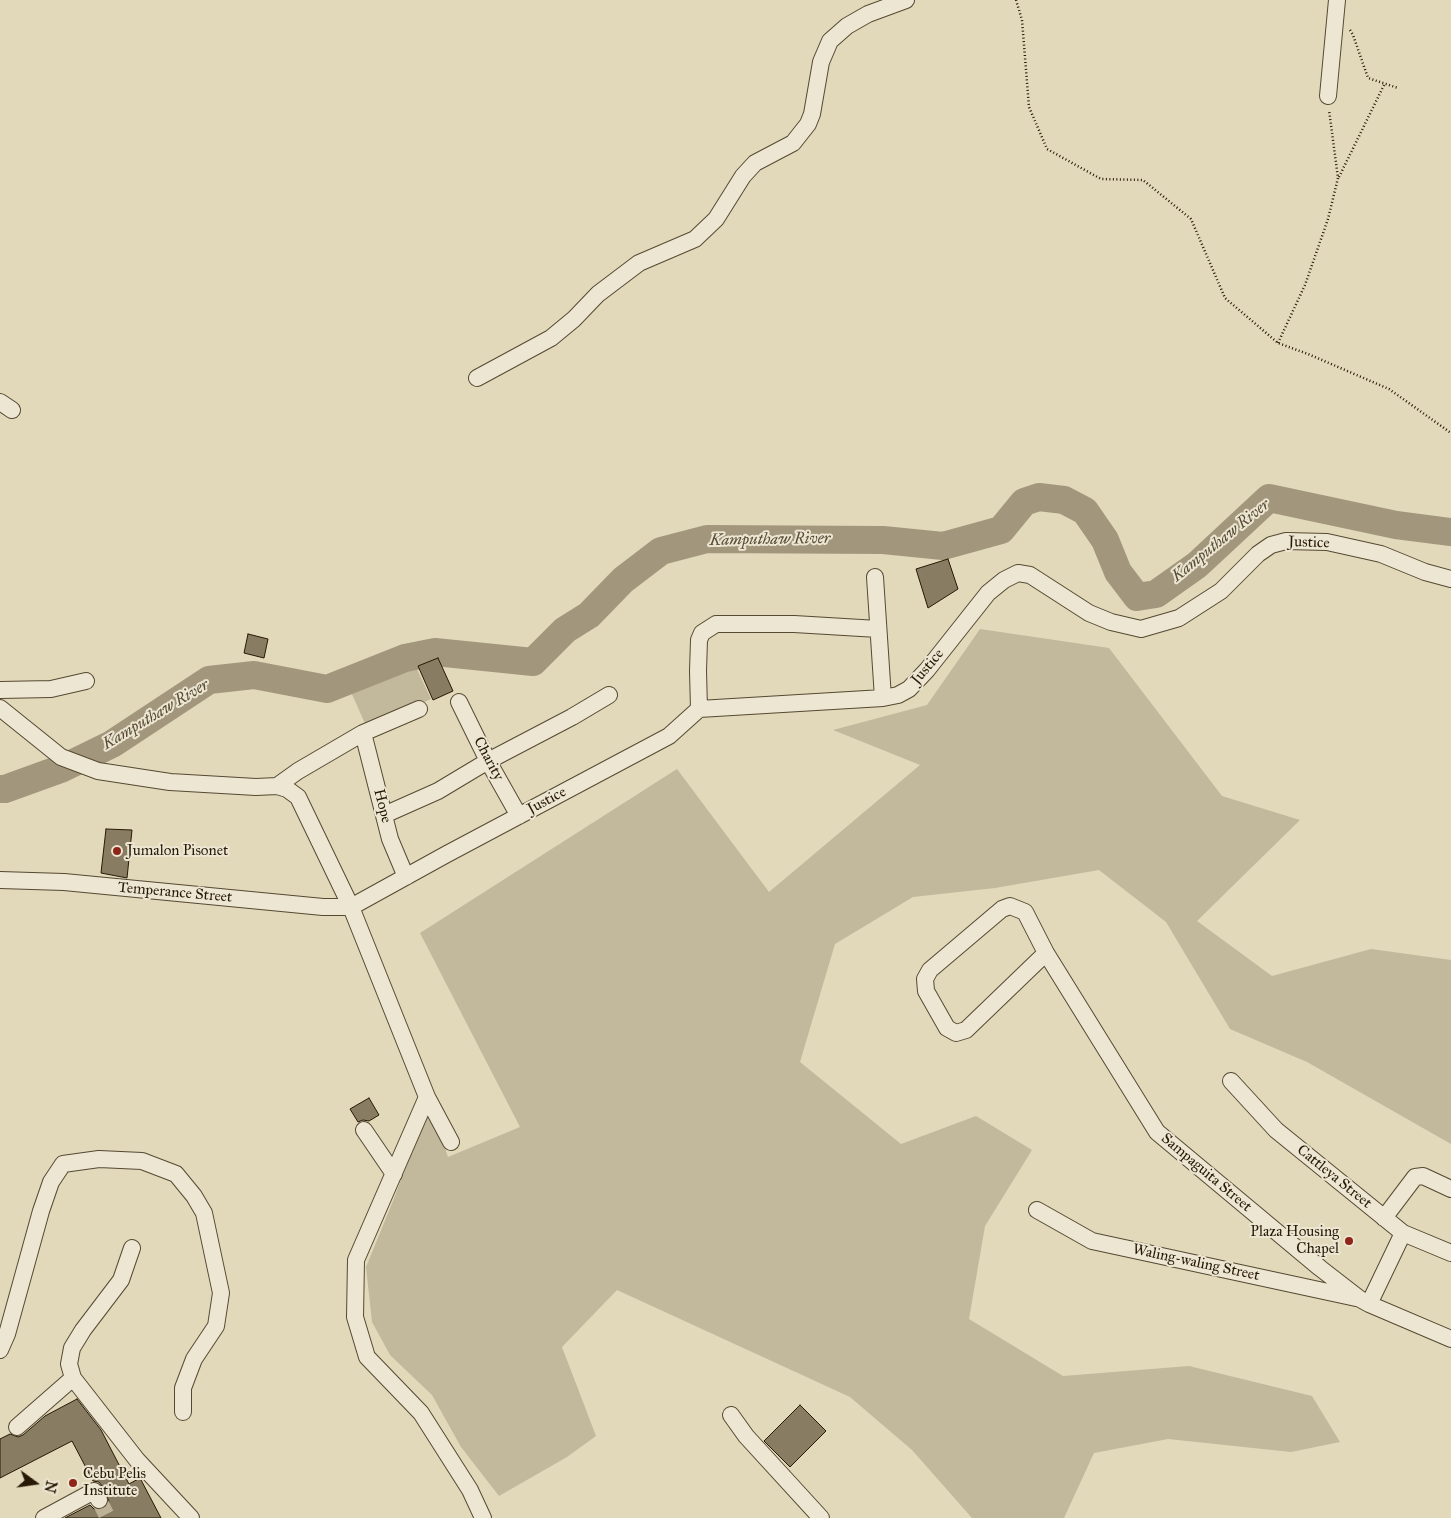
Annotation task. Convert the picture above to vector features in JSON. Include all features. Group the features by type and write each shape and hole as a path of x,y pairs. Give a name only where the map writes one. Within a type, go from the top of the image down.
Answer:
{"street":[{"path":"477,378 551,338 574,319 598,294 639,263 695,239 716,219 743,176 755,163 794,143 808,124 812,114 821,62 830,41 847,26 868,14 906,0"},
{"path":"1328,96 1337,5"},
{"name":"Justice","path":"351,907 669,736 699,709 883,698 898,695 909,689 927,670 988,593 1004,580 1018,573 1030,575 1089,613 1111,622 1141,629 1179,618 1221,591 1258,554 1272,545 1286,541 1327,542 1380,554 1425,572 1451,579"},
{"path":"875,577 883,698"},
{"path":"699,709 699,640 702,633 716,624 794,624 878,628"},
{"path":"0,690 51,689 86,682"},
{"path":"384,815 438,791 488,761 572,717 609,695"},
{"name":"Charity","path":"459,702 488,761 519,816"},
{"path":"0,708 61,758 98,771 170,782 256,787 277,786 287,789 298,797 351,907 426,1097 451,1142"},
{"path":"277,786 363,733 419,709"},
{"name":"Hope","path":"363,733 390,839 406,878"},
{"name":"Temperance Street","path":"0,880 64,882 323,907 351,907"},
{"name":"Sampaguita Street","path":"1046,953 966,1030 956,1033 947,1028 926,991 925,980 930,970 1002,909 1010,906 1025,912 1046,953 1157,1132 1320,1268 1365,1302 1451,1339"},
{"name":"Cattleya Street","path":"1231,1081 1276,1130 1403,1234 1451,1253"},
{"path":"426,1097 356,1260 355,1317 367,1357 420,1413 470,1490 483,1518"},
{"path":"364,1130 394,1174"},
{"path":"0,1350 7,1334 41,1211 51,1182 63,1164 99,1160 142,1161 176,1174 194,1196 204,1213 222,1293 216,1326 194,1359 183,1388 183,1412"},
{"path":"1384,1218 1416,1177 1423,1176 1451,1189"},
{"name":"Waling-waling Street","path":"1037,1210 1092,1241 1365,1302"},
{"path":"1365,1302 1403,1234"},
{"path":"132,1248 121,1280 83,1330 72,1348 69,1364 73,1378 137,1460 192,1518"},
{"path":"17,1427 73,1378"},
{"path":"731,1415 746,1436 821,1518"},
{"path":"44,1518 94,1491 99,1500"}],"path":[{"path":"1016,0 1022,20 1029,107 1047,149 1101,179 1143,180 1192,219 1226,298 1278,343 1389,389 1451,433"},
{"path":"1337,5 1353,35 1368,78 1398,88"},
{"path":"1278,343 1305,285 1328,219 1338,178 1385,84"},
{"path":"1328,96 1338,178"}],"shaded area":[{"path":"980,629 1109,648 1222,796 1300,820 1197,921 1272,976 1371,949 1451,960 1451,1144 1307,1062 1230,1029 1166,922 1099,870 995,888 913,897 835,944 800,1062 901,1144 976,1116 1032,1150 985,1226 969,1319 1063,1376 1189,1366 1312,1396 1340,1442 1291,1452 1168,1439 1094,1453 1064,1518 972,1518 912,1450 850,1397 617,1290 562,1347 596,1436 567,1457 499,1496 461,1447 432,1395 390,1355 372,1322 366,1267 425,1116 437,1126 448,1157 520,1127 420,933 677,769 769,892 920,765 833,730 927,705"},
{"path":"414,663 431,699 367,728 351,692"}],"building":[{"path":"948,559 958,589 928,608 916,569"},
{"path":"248,634 268,639 264,658 244,653"},
{"path":"438,658 453,691 433,700 418,666"},
{"name":"Jumalon Pisonet","path":"106,829 132,830 127,878 101,873"},
{"path":"369,1098 379,1115 369,1121 363,1120 358,1122 350,1109"},
{"path":"77,1399 101,1430 129,1484 140,1478 161,1518 65,1518 90,1505 94,1509 103,1509 109,1501 99,1482 93,1481 72,1441 0,1478 0,1439 10,1434 18,1437 23,1435 45,1416"},
{"path":"800,1405 826,1431 790,1467 764,1441"}],"waterway":[{"name":"Kamputhaw River","path":"0,789 5,789 63,768 112,744 209,680 254,675 327,689 405,658 435,652 533,662 565,630 589,615 623,580 661,551 707,539 883,540 943,546 1001,530 1024,502 1039,497 1064,500 1085,511 1105,540 1118,572 1137,597 1156,594 1197,565 1269,498 1396,525 1451,532"}],"tunnel":[{"path":"99,1500 108,1518"}],"place":[{"name":"Jumalon Pisonet","path":"117,851"},
{"name":"Plaza Housing Chapel","path":"1349,1241"},
{"name":"Cebu Pelis Institute","path":"73,1483"}]}
